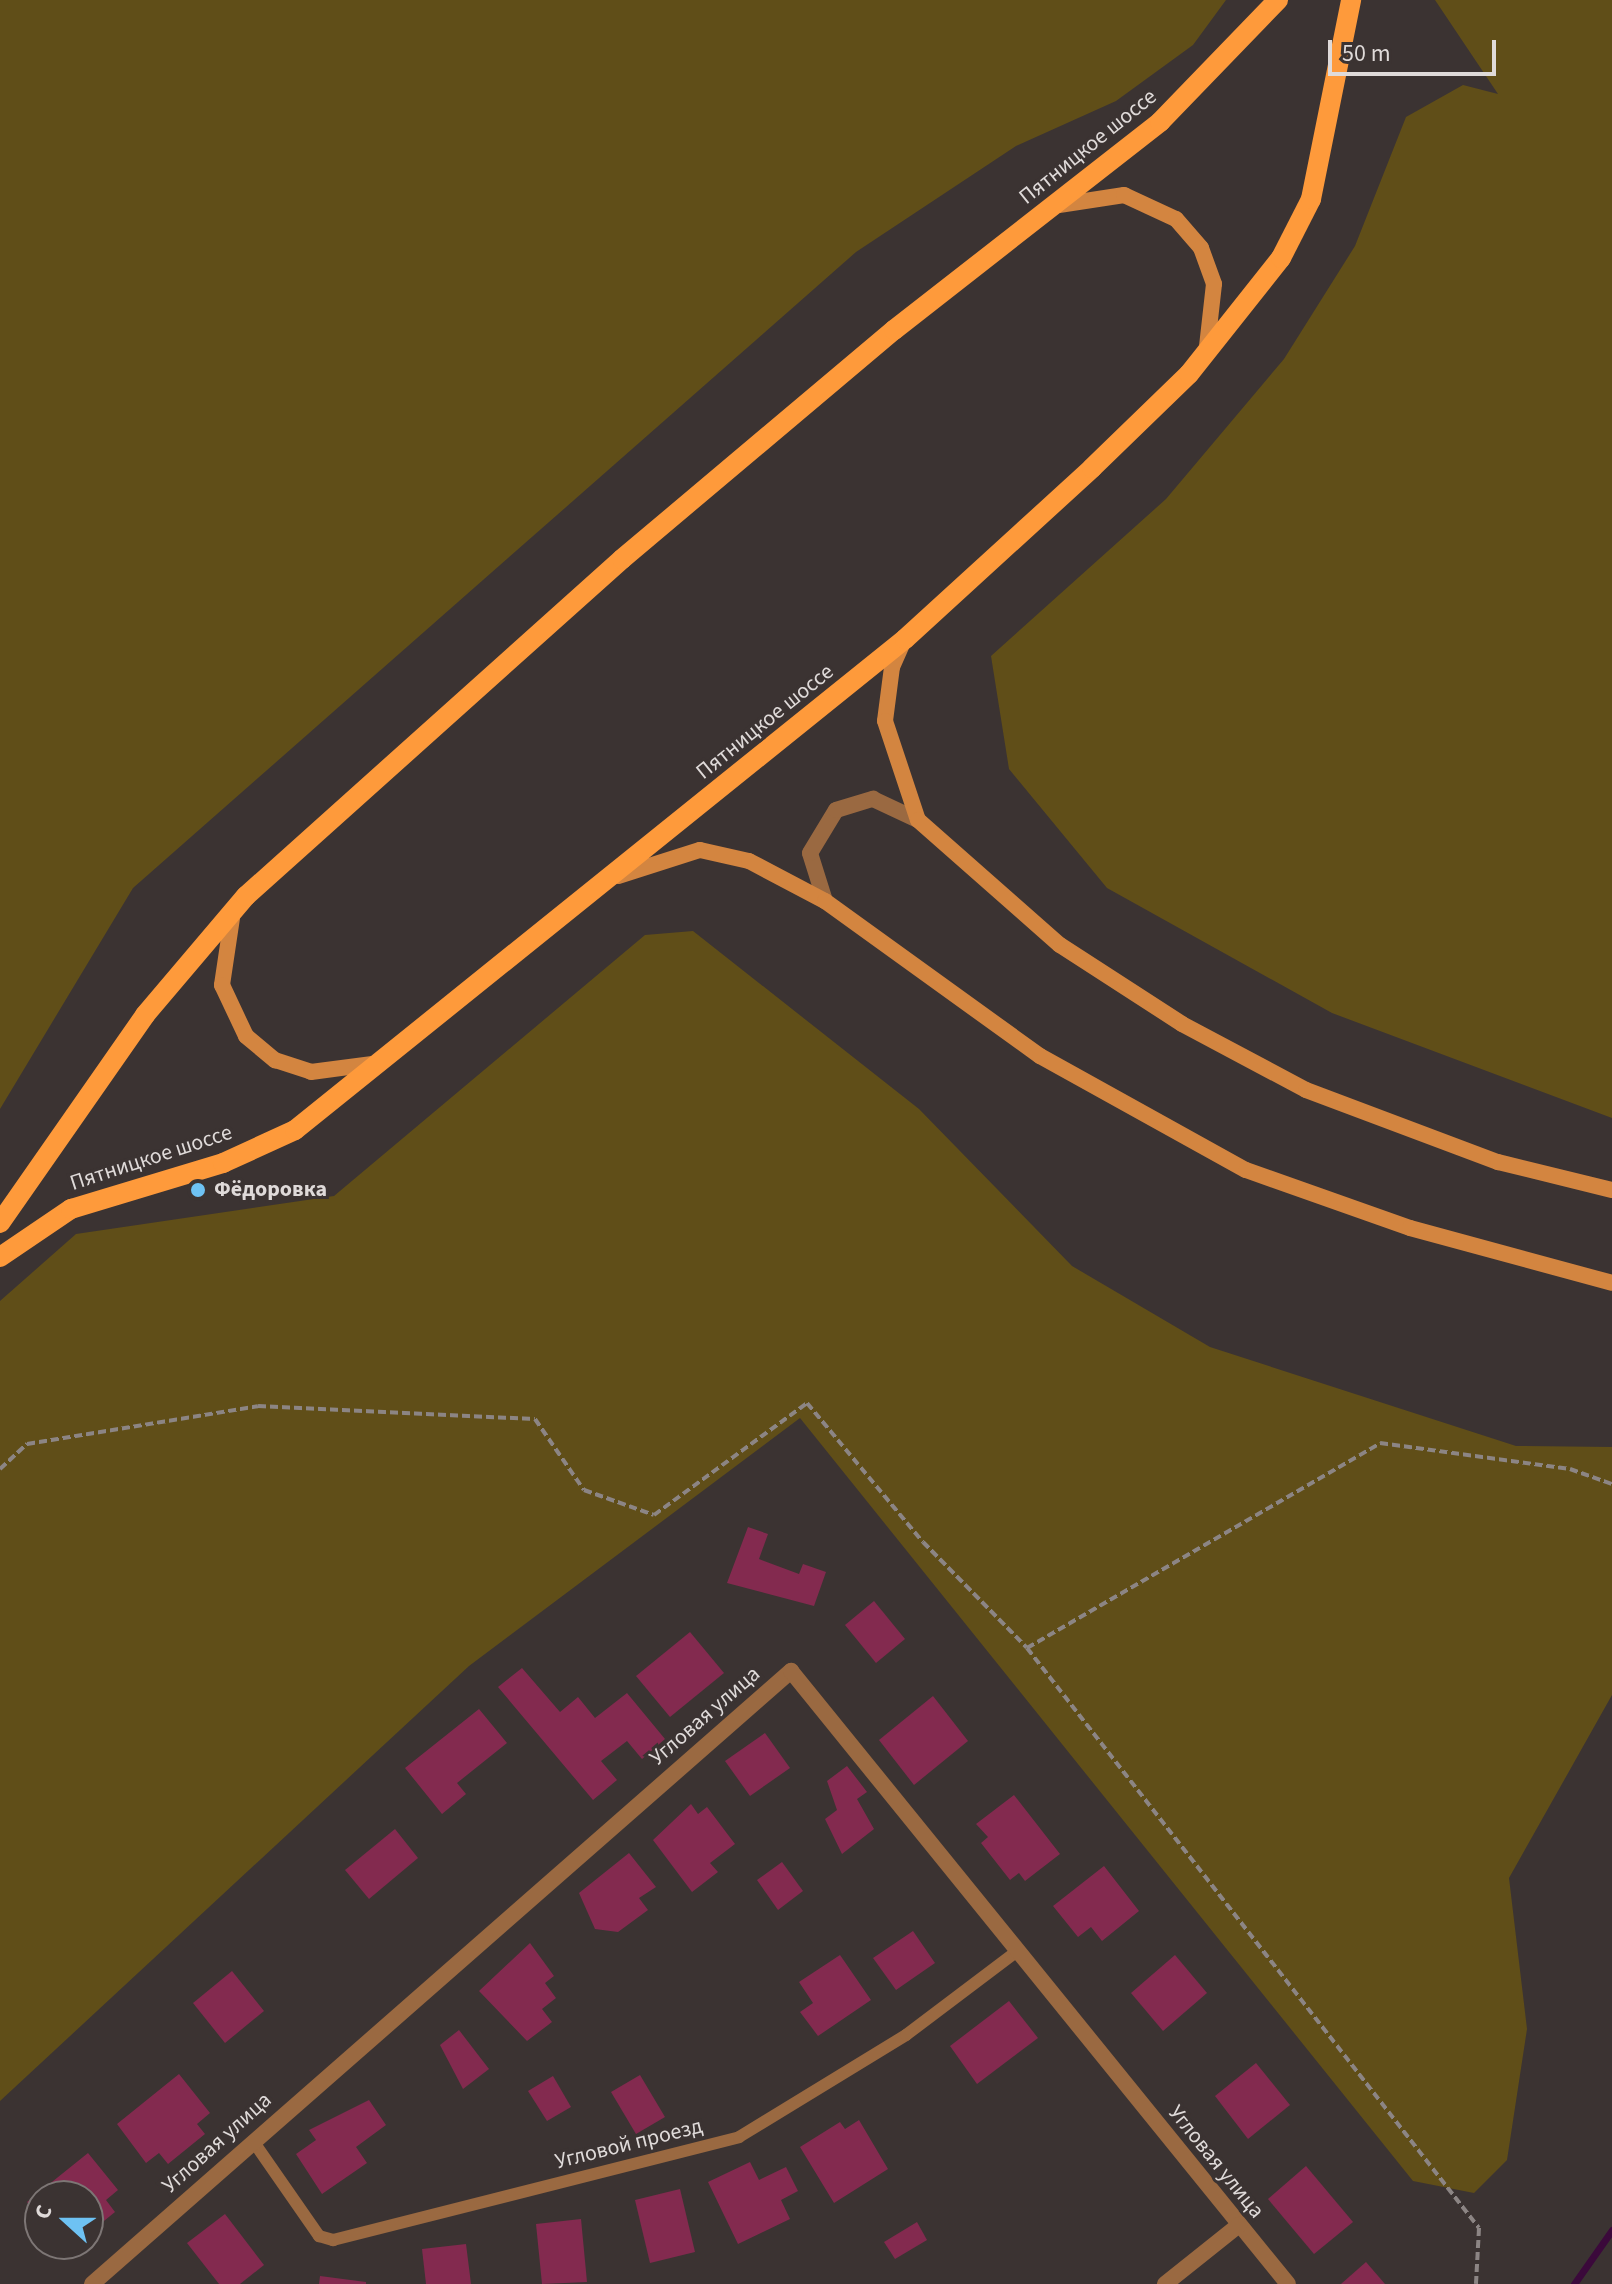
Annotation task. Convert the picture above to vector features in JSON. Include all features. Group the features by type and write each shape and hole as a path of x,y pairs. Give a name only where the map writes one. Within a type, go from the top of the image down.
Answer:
{"main road":[{"name":"Пятницкое шоссе","path":"0,1223 161,994 246,896 622,559 1035,220 1160,122 1278,0"},
{"name":"Пятницкое шоссе","path":"0,1257 71,1209 223,1163 295,1130 905,639 1189,374 1281,258 1311,199 1349,10"}],"street":[{"path":"1035,220 1068,201 1105,194 1143,200 1176,219 1209,265 1216,303 1210,340 1189,374"},
{"path":"905,639 889,677 885,721 918,820"},
{"path":"825,901 810,853 836,810 873,799 918,820 1060,945 1196,1031 1306,1090 1498,1162 1612,1190"},
{"path":"609,880 700,850 749,861 825,901 1040,1056 1246,1170 1410,1228 1612,1283"},
{"path":"246,896 226,929 220,966 227,1003 246,1036 275,1060 311,1072 349,1072 394,1053"},
{"name":"Угловая улица","path":"92,2284 791,1671 1015,1953 1288,2284"},
{"path":"1165,2284 1239,2225"}],"lane":[{"name":"Угловой проезд","path":"253,2141 319,2236 333,2240 739,2137 906,2035 1015,1953"}],"path":[{"path":"0,1469 27,1444 258,1406 535,1419 584,1490 654,1515 807,1403 923,1542 1027,1648 1479,2228 1476,2284"},
{"path":"1027,1648 1380,1443 1570,1469 1612,1484"}],"shaded area":[{"path":"0,0 1226,0 1193,45 1116,101 1016,146 856,252 133,888 0,1109"},
{"path":"1435,0 1612,0 1612,1118 1332,1013 1107,888 1009,769 991,656 1166,499 1284,359 1355,246 1406,117 1463,85 1498,94"},
{"path":"693,931 919,1109 1072,1266 1210,1347 1516,1446 1612,1447 1612,1695 1509,1878 1527,2029 1507,2160 1474,2193 1413,2181 800,1418 469,1666 0,2101 0,1301 76,1234 334,1196 645,935"}],"building":[{"path":"748,1527 768,1534 759,1559 799,1574 803,1564 826,1572 814,1606 727,1583"},
{"path":"874,1601 905,1639 876,1663 845,1625"},
{"path":"690,1632 724,1673 670,1717 636,1676"},
{"path":"522,1668 560,1712 578,1697 595,1718 627,1693 665,1739 642,1759 627,1741 601,1761 617,1780 593,1800 498,1687"},
{"path":"933,1696 968,1741 914,1785 879,1740"},
{"path":"479,1709 507,1743 457,1783 466,1794 442,1814 405,1768"},
{"path":"765,1733 790,1768 750,1796 725,1761"},
{"path":"847,1766 867,1792 857,1799 874,1829 842,1854 825,1819 837,1810 827,1781"},
{"path":"1014,1795 1060,1854 1025,1881 1019,1873 1010,1880 981,1843 988,1837 976,1824"},
{"path":"691,1804 698,1814 707,1807 735,1844 710,1863 718,1872 692,1892 653,1840"},
{"path":"395,1829 418,1858 369,1899 345,1870"},
{"path":"629,1853 656,1887 639,1898 648,1910 618,1932 595,1929 579,1893"},
{"path":"782,1862 803,1891 778,1910 757,1880"},
{"path":"1104,1866 1139,1911 1102,1941 1091,1927 1078,1937 1053,1906"},
{"path":"913,1931 935,1963 896,1990 873,1958"},
{"path":"530,1943 554,1976 545,1983 556,1998 542,2009 552,2022 527,2041 479,1991"},
{"path":"840,1955 871,2000 818,2036 800,2012 813,2003 799,1982"},
{"path":"1175,1955 1207,1993 1163,2031 1131,1993"},
{"path":"232,1971 264,2011 225,2043 193,2003"},
{"path":"1009,2001 1038,2038 977,2084 950,2046"},
{"path":"459,2030 489,2069 463,2089 440,2045"},
{"path":"1256,2063 1290,2105 1248,2139 1215,2096"},
{"path":"179,2074 210,2113 197,2124 205,2134 168,2164 159,2153 146,2163 117,2124"},
{"path":"640,2075 665,2117 636,2134 611,2092"},
{"path":"553,2076 571,2107 547,2121 528,2091"},
{"path":"369,2100 386,2125 356,2147 367,2163 322,2194 296,2154 316,2140 309,2130"},
{"path":"859,2120 888,2169 834,2203 800,2147 840,2122 845,2129"},
{"path":"88,2153 118,2190 106,2200 115,2212 104,2221 104,2180 54,2180"},
{"path":"750,2162 759,2180 786,2167 798,2191 781,2200 790,2219 738,2244 708,2182"},
{"path":"1306,2166 1353,2222 1314,2254 1268,2199"},
{"path":"680,2189 695,2252 650,2263 635,2200"},
{"path":"225,2214 264,2265 240,2284 219,2284 187,2243"},
{"path":"581,2219 587,2282 542,2284 536,2224"},
{"path":"917,2222 927,2240 895,2259 884,2242"},
{"path":"466,2244 471,2284 426,2284 422,2249"},
{"path":"1366,2262 1385,2284 1341,2284"},
{"path":"320,2276 366,2282 366,2284 319,2284"}],"waterway":[{"path":"1574,2284 1612,2230"}],"place":[{"name":"Фёдоровка","path":"198,1190"}]}
